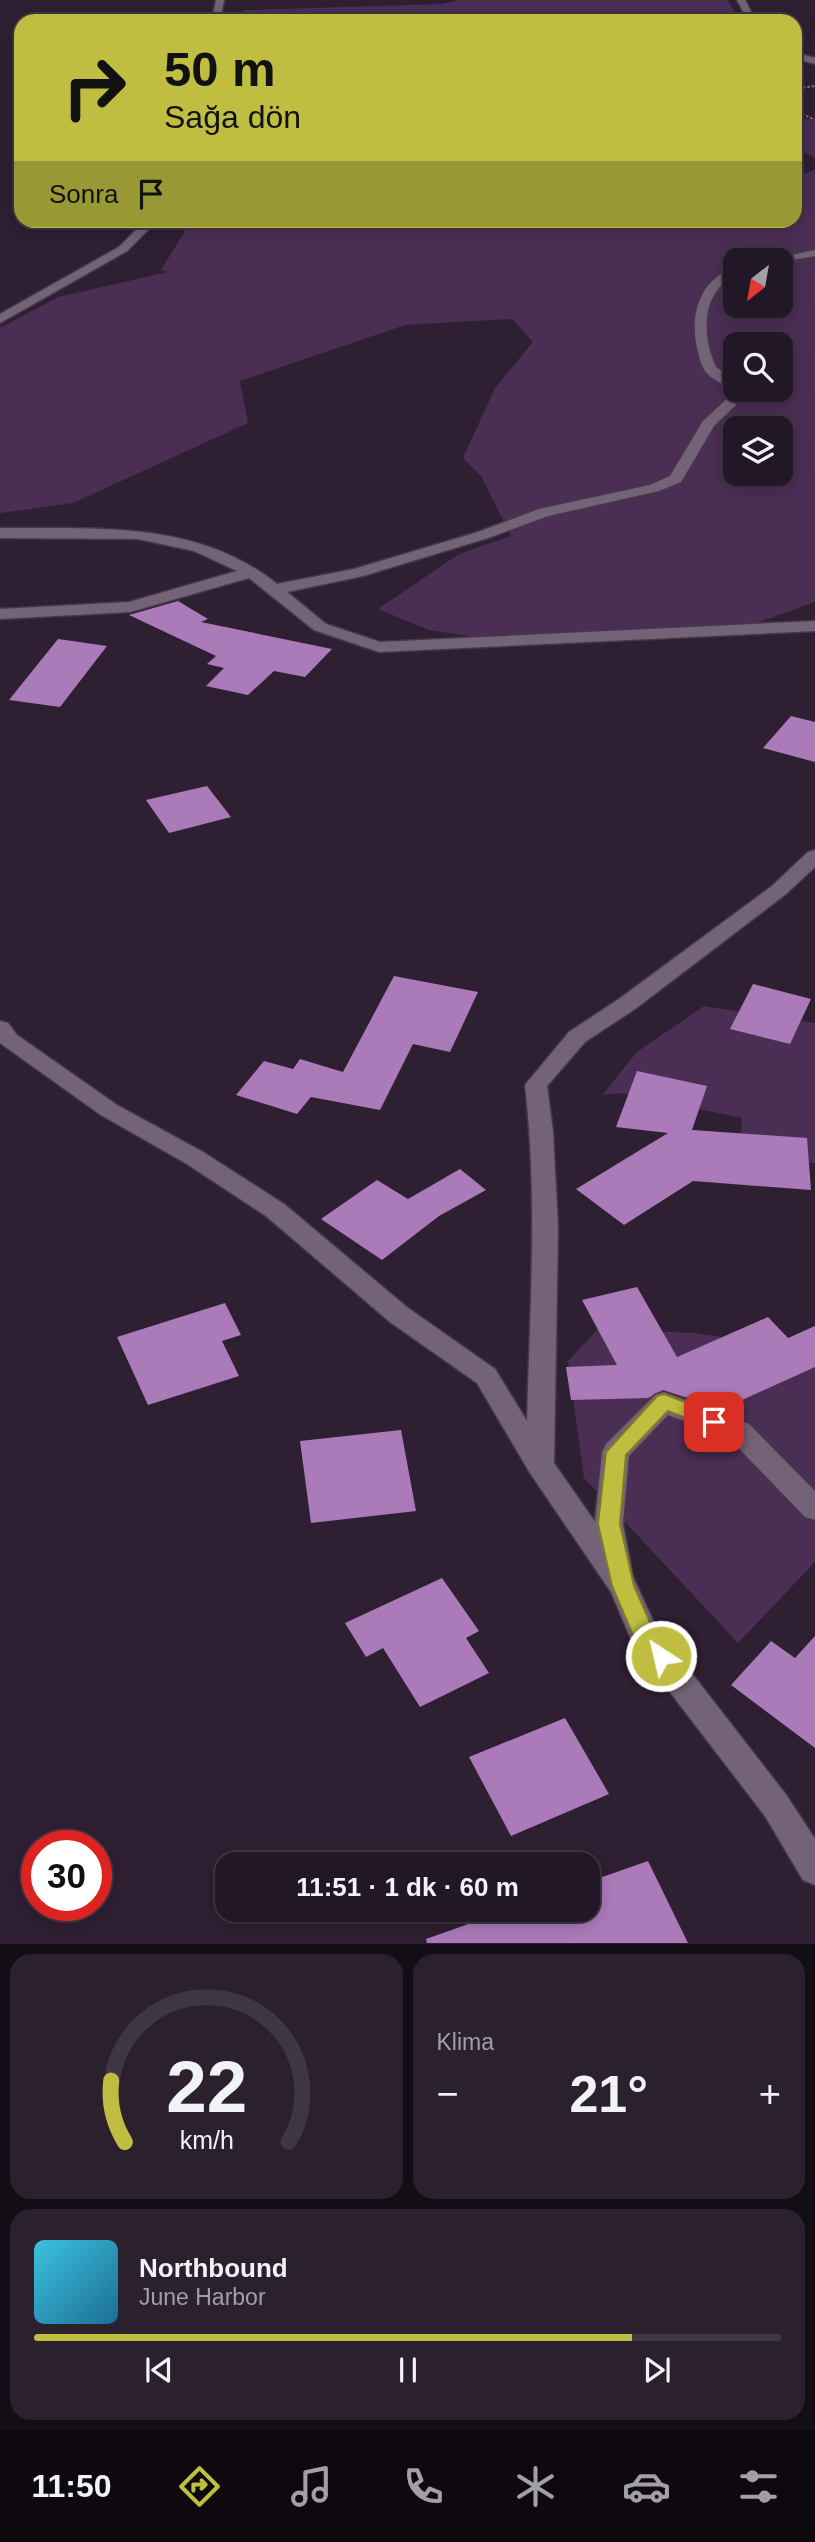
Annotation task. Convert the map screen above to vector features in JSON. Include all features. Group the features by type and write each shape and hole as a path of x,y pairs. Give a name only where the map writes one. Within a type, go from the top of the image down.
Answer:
{"street":[{"path":"0,319 123,249 145,228"},
{"path":"793,257 815,253"},
{"path":"723,276 709,290 700,312 701,344 710,369 723,377"},
{"path":"273,590 357,573 483,535 544,512 654,488 676,479 708,424 731,402"},
{"path":"0,533 138,534 199,548 252,572 320,627 379,647 815,626"},
{"path":"0,614 130,607 252,572"},
{"path":"540,1465 545,1248 542,1125 536,1086 577,1037 627,1004 779,890 815,856"},
{"path":"0,1028 9,1040 109,1110 195,1158 275,1210 399,1315 486,1376 540,1465 623,1586"},
{"path":"815,1509 739,1432 664,1402 616,1452 609,1524 623,1586 644,1635 776,1806 815,1869"}],"shaded area":[{"path":"460,0 728,0 735,14 243,14 244,10 440,4"},
{"path":"802,118 815,121 815,158 802,151"},
{"path":"815,170 815,602 754,624 476,637 429,630 378,609 459,554 511,536 481,476 463,458 495,388 533,342 512,319 405,325 240,381 248,423 73,503 0,513 0,328 58,297 168,272 161,270 187,228 802,228 802,174"},
{"path":"704,1006 815,1023 815,1163 738,1161 742,1118 622,1093 602,1095 637,1052"},
{"path":"598,1329 695,1333 815,1351 815,1562 738,1643 584,1478 568,1361"}],"building":[{"path":"178,601 208,619 201,622 332,649 305,677 274,671 248,695 206,686 224,668 207,664 216,656 129,615"},
{"path":"58,639 107,646 60,707 9,700"},
{"path":"791,716 815,722 815,762 763,748"},
{"path":"207,786 231,817 169,833 146,800"},
{"path":"394,976 478,992 450,1052 413,1044 380,1110 311,1097 297,1114 236,1095 264,1061 293,1069 300,1059 343,1072"},
{"path":"753,984 811,999 790,1044 730,1029"},
{"path":"637,1071 707,1086 692,1130 807,1138 811,1190 693,1181 624,1225 576,1189 668,1133 616,1127"},
{"path":"460,1169 486,1190 439,1216 382,1260 321,1219 377,1180 408,1199"},
{"path":"637,1287 677,1357 768,1317 788,1338 815,1326 815,1367 742,1400 739,1396 685,1397 663,1390 648,1398 571,1400 566,1367 617,1365 582,1300"},
{"path":"225,1303 241,1335 222,1341 239,1376 148,1405 117,1337"},
{"path":"401,1430 416,1511 311,1523 300,1441"},
{"path":"442,1578 479,1631 466,1638 489,1673 420,1707 383,1648 366,1657 345,1623"},
{"path":"815,1636 815,1748 731,1685 771,1641 795,1658"},
{"path":"565,1718 609,1794 511,1836 469,1757"},
{"path":"648,1861 688,1943 427,1943 426,1939 474,1922 600,1922 600,1878"}],"route":[{"path":"661,1656 644,1635 623,1586 609,1524 616,1452 664,1402 714,1422"}]}
